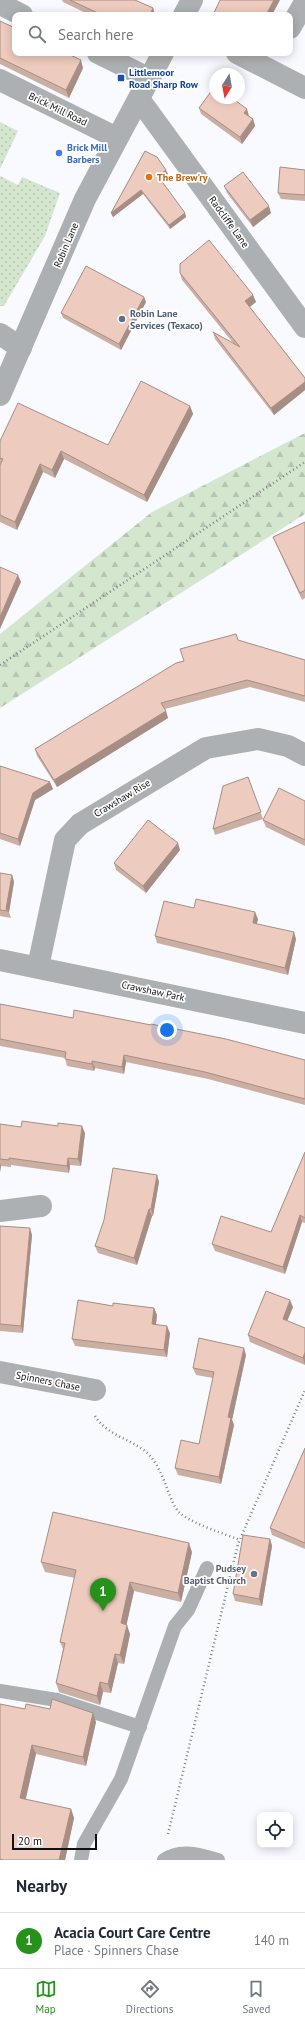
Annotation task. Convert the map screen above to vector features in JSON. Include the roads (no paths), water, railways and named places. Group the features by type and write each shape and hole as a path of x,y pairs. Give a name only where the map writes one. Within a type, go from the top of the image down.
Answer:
{"street":[{"path":"186,12 192,0"},
{"path":"293,23 305,2"},
{"path":"0,4 16,12"},
{"path":"104,56 150,79"},
{"name":"Robin Lane","path":"0,395 22,348 85,199 162,56"},
{"path":"250,56 271,61 305,88"},
{"name":"Brick Mill Road","path":"0,80 117,138"},
{"name":"Radcliffe Lane","path":"139,99 305,326"},
{"path":"0,334 22,348"},
{"name":"Crawshaw Rise","path":"38,967 65,840 80,824 206,748 258,739 288,746 305,755"},
{"name":"Crawshaw Park","path":"0,960 305,1023"},
{"path":"0,1211 42,1206"},
{"name":"Spinners Chase","path":"0,1372 95,1390"}],"lane":[{"path":"81,1860 84,1844 121,1779 175,1626 188,1610 207,1568"},
{"path":"0,1691 57,1700 140,1727"},
{"path":"164,1860 180,1854 194,1853 218,1860"}],"place":[{"name":"Littlemoor Road Sharp Row","path":"121,78"},
{"name":"Brick Mill Barbers","path":"59,153"},
{"name":"The Brew'ry","path":"149,177"},
{"name":"Robin Lane Services (Texaco)","path":"122,319"},
{"name":"Pudsey Baptist Church","path":"254,1574"},
{"name":"Acacia Court Care Centre","path":"103,1611"}]}
